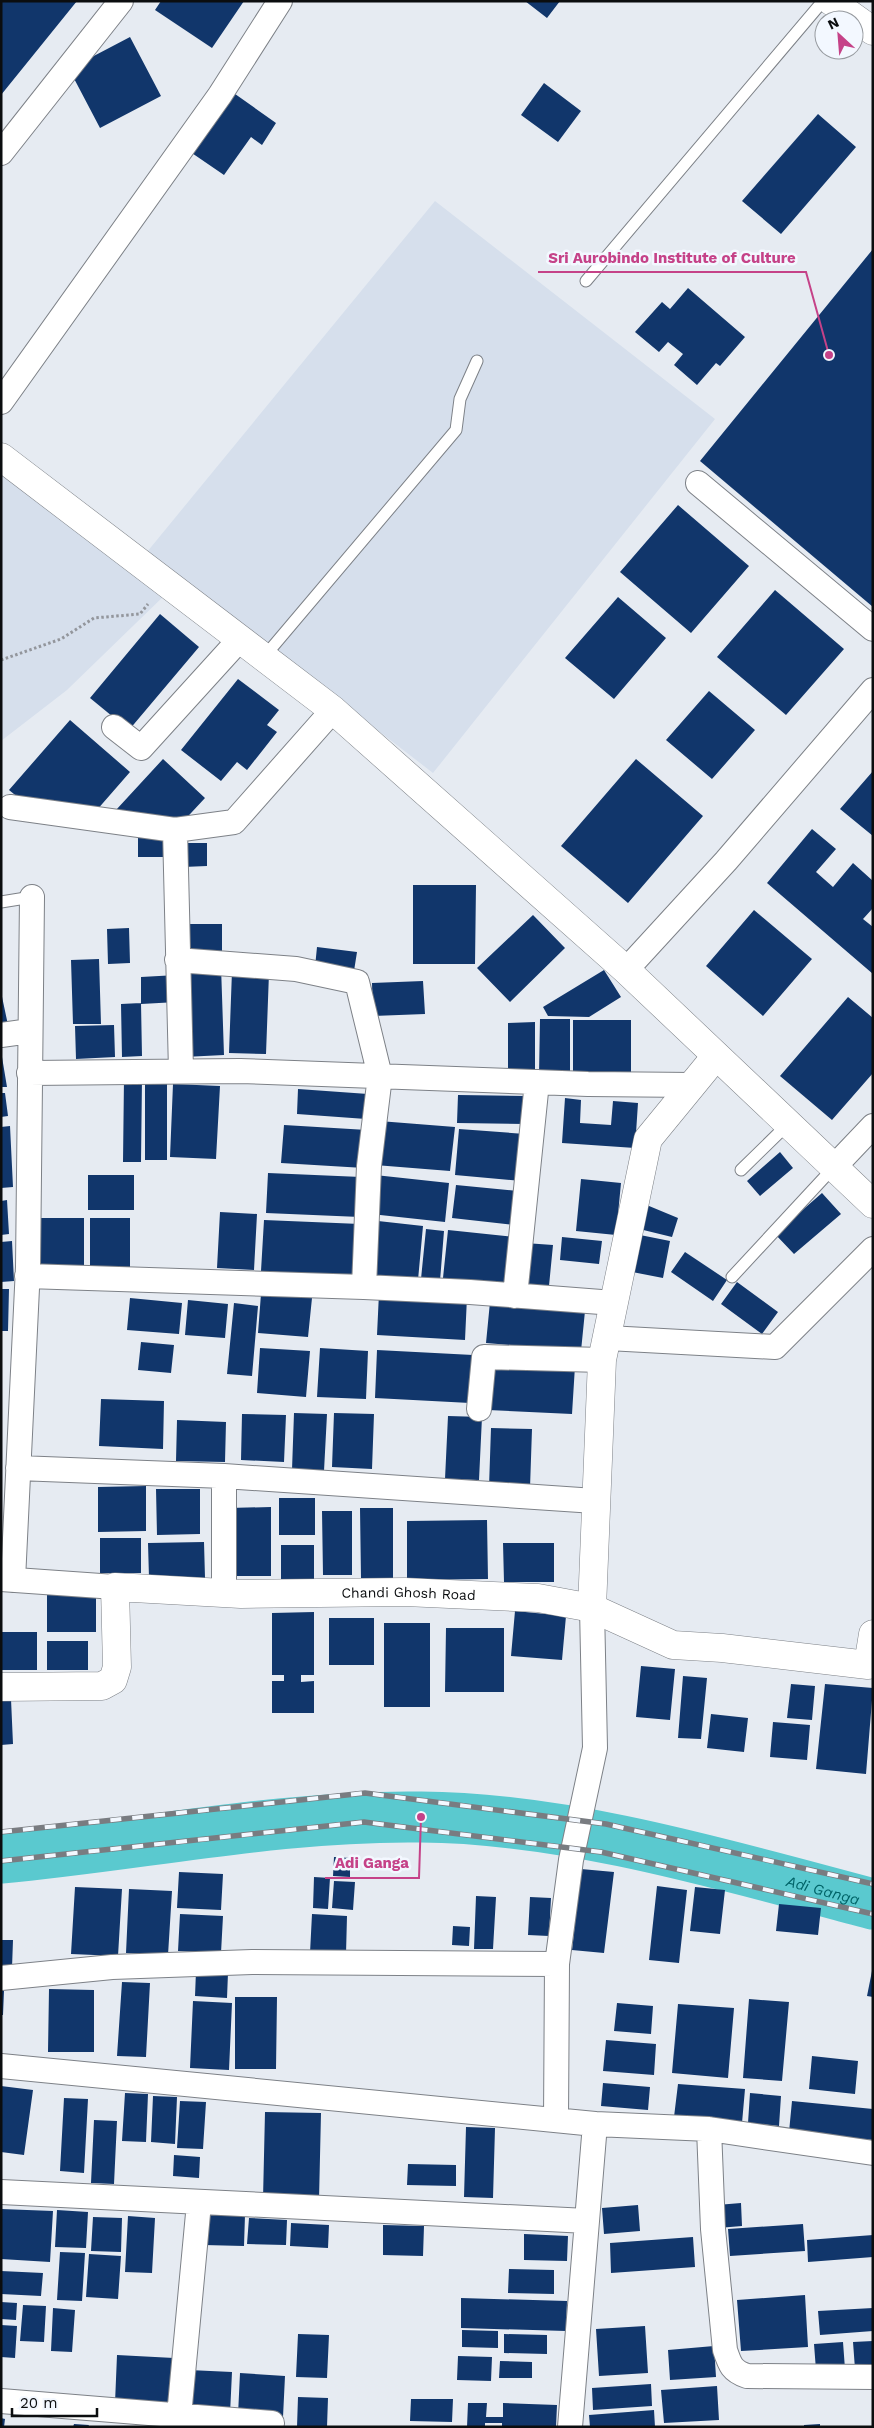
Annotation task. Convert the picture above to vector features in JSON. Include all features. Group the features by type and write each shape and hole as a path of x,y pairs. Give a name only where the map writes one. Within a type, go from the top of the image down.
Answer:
{"street":[{"path":"1,153 121,1"},
{"path":"1,402 220,95 280,1"},
{"path":"831,1 873,31"},
{"path":"1,458 333,710 626,970 873,1204"},
{"path":"698,483 873,629"},
{"path":"114,727 141,748 240,639"},
{"path":"626,970 726,861 873,690"},
{"path":"10,807 175,830 234,822 333,710"},
{"path":"175,830 181,1071"},
{"path":"1,1687 102,1686 113,1680 117,1667 116,1587 7,1580 18,1468 12,1390 28,1276 32,897"},
{"path":"177,960 296,968 357,982 380,1076 369,1166 364,1287"},
{"path":"1,1036 30,1031"},
{"path":"556,2120 557,1964 570,1860 595,1748 592,1608 595,1500 605,1349 648,1139 716,1056"},
{"path":"29,1073 240,1071 537,1082 693,1085"},
{"path":"515,1296 537,1082"},
{"path":"834,1168 873,1126"},
{"path":"479,1409 484,1357 605,1349 775,1347 873,1250"},
{"path":"28,1276 364,1287 614,1303"},
{"path":"18,1468 224,1476 595,1500"},
{"path":"224,1476 224,1593"},
{"name":"Chandi Ghosh Road","path":"116,1587 224,1593 405,1592 538,1598 592,1608 673,1645 722,1648 868,1665 873,1634"},
{"path":"1,1978 112,1967 252,1962 557,1964"},
{"path":"1,2066 595,2124 709,2129 873,2153"},
{"path":"570,2427 595,2124"},
{"path":"709,2129 713,2229 725,2350 730,2368 737,2373 748,2376 873,2377"},
{"path":"1,2192 588,2221"},
{"path":"179,2416 199,2203"},
{"path":"1,2402 272,2423"}],"lane":[{"path":"586,281 822,1"},
{"path":"264,657 456,430 460,399 477,361"},
{"path":"1,902 32,897"},
{"path":"741,1170 788,1124"},
{"path":"732,1277 834,1168"}],"path":[{"path":"1,660 61,639 94,618 140,614 166,582"}],"shaded area":[{"path":"435,201 715,419 433,773 147,552"},
{"path":"1,467 168,592 67,690 1,741"}],"building":[{"path":"1,1 77,1 1,95"},
{"path":"161,1 244,1 212,48 155,10"},
{"path":"525,1 560,1 547,18"},
{"path":"130,37 161,96 100,128 69,69"},
{"path":"544,83 581,111 558,142 521,115"},
{"path":"228,89 276,123 262,145 251,137 224,175 186,149"},
{"path":"818,114 856,147 781,234 742,201"},
{"path":"873,249 873,607 700,461"},
{"path":"688,288 745,337 720,366 716,363 697,385 674,365 683,354 668,342 659,352 635,332 662,302 670,309"},
{"path":"678,505 749,566 691,633 620,572"},
{"path":"775,590 844,649 786,715 717,657"},
{"path":"618,597 666,638 614,699 565,658"},
{"path":"160,614 199,647 129,730 90,698"},
{"path":"238,679 279,710 267,725 277,732 247,770 237,762 221,781 181,750"},
{"path":"709,691 755,730 712,779 666,740"},
{"path":"70,720 130,772 96,811 25,803 9,790"},
{"path":"163,759 205,798 178,827 116,810"},
{"path":"636,759 703,816 628,903 561,846"},
{"path":"873,771 873,836 840,809"},
{"path":"812,829 836,849 816,872 833,887 853,863 873,881 873,908 863,919 873,927 873,974 767,883"},
{"path":"138,831 167,831 167,857 138,857"},
{"path":"183,843 207,843 207,866 183,867"},
{"path":"413,885 476,885 475,964 413,964"},
{"path":"754,910 812,959 763,1016 706,966"},
{"path":"533,915 565,948 510,1002 477,968"},
{"path":"180,924 222,924 222,954 180,954"},
{"path":"129,928 130,963 108,964 107,929"},
{"path":"317,947 357,952 354,971 315,967"},
{"path":"99,959 101,1024 73,1024 71,960"},
{"path":"221,966 224,1055 184,1057 182,967"},
{"path":"604,970 621,997 589,1017 548,1016 543,1007"},
{"path":"232,971 269,973 266,1054 229,1053"},
{"path":"177,975 177,1002 141,1004 141,977"},
{"path":"423,981 425,1014 373,1016 372,983"},
{"path":"1,992 8,1025 1,1026"},
{"path":"848,997 873,1018 873,1073 832,1120 780,1076"},
{"path":"141,1003 142,1056 122,1057 121,1004"},
{"path":"540,1019 570,1019 570,1075 539,1075"},
{"path":"573,1020 631,1020 631,1077 573,1077"},
{"path":"535,1022 535,1069 508,1069 508,1023"},
{"path":"114,1025 115,1057 76,1059 75,1026"},
{"path":"2,1057 7,1087 1,1087"},
{"path":"124,1078 142,1078 141,1162 123,1162"},
{"path":"145,1078 167,1078 167,1160 145,1160"},
{"path":"173,1084 220,1086 216,1159 170,1157"},
{"path":"298,1089 368,1094 366,1119 297,1114"},
{"path":"1,1093 5,1093 8,1116 1,1117"},
{"path":"458,1095 526,1096 525,1124 457,1123"},
{"path":"565,1098 581,1100 580,1123 611,1125 613,1101 638,1103 635,1148 562,1143"},
{"path":"379,1121 455,1127 450,1171 375,1165"},
{"path":"284,1125 367,1130 364,1168 281,1163"},
{"path":"10,1126 13,1187 1,1188 1,1127"},
{"path":"459,1129 525,1134 521,1181 455,1175"},
{"path":"780,1152 793,1168 760,1196 747,1181"},
{"path":"268,1173 361,1177 360,1217 266,1213"},
{"path":"88,1175 134,1175 134,1210 88,1210"},
{"path":"375,1175 449,1183 445,1222 371,1214"},
{"path":"581,1179 621,1183 616,1235 576,1231"},
{"path":"456,1185 518,1191 515,1225 452,1218"},
{"path":"822,1193 841,1214 794,1254 775,1234"},
{"path":"7,1200 9,1234 1,1235 1,1201"},
{"path":"637,1201 678,1218 672,1237 631,1227"},
{"path":"220,1212 257,1214 254,1270 217,1268"},
{"path":"33,1218 84,1218 84,1271 33,1271"},
{"path":"90,1218 130,1218 130,1270 90,1270"},
{"path":"264,1220 360,1224 358,1276 261,1271"},
{"path":"378,1221 423,1226 418,1280 373,1276"},
{"path":"426,1229 444,1231 440,1281 421,1279"},
{"path":"448,1230 516,1237 511,1285 443,1278"},
{"path":"630,1233 670,1241 663,1278 622,1270"},
{"path":"562,1237 602,1241 599,1264 560,1260"},
{"path":"12,1241 14,1281 1,1282 1,1242"},
{"path":"525,1243 553,1245 548,1296 520,1293"},
{"path":"685,1252 727,1280 713,1301 671,1272"},
{"path":"737,1282 778,1312 762,1334 721,1304"},
{"path":"1,1289 9,1289 8,1331 1,1331"},
{"path":"379,1293 467,1297 465,1340 377,1335"},
{"path":"261,1294 312,1298 308,1337 258,1333"},
{"path":"130,1298 182,1303 179,1334 127,1330"},
{"path":"188,1300 228,1304 225,1338 185,1335"},
{"path":"490,1302 585,1311 581,1351 486,1343"},
{"path":"234,1303 258,1306 252,1376 227,1374"},
{"path":"141,1342 174,1345 171,1373 138,1370"},
{"path":"260,1348 310,1351 306,1397 257,1393"},
{"path":"320,1348 368,1351 366,1399 317,1397"},
{"path":"377,1350 473,1355 470,1403 375,1398"},
{"path":"491,1363 575,1366 572,1414 488,1410"},
{"path":"101,1399 164,1401 163,1449 99,1446"},
{"path":"294,1413 327,1414 324,1471 292,1470"},
{"path":"334,1413 374,1414 372,1469 332,1467"},
{"path":"242,1414 286,1415 284,1462 241,1460"},
{"path":"448,1416 482,1417 479,1480 445,1479"},
{"path":"177,1420 226,1422 225,1462 176,1461"},
{"path":"491,1428 532,1429 530,1488 489,1487"},
{"path":"146,1486 146,1531 98,1532 98,1487"},
{"path":"156,1489 200,1489 200,1534 157,1535"},
{"path":"279,1498 315,1498 315,1535 279,1535"},
{"path":"271,1507 271,1576 229,1576 229,1508"},
{"path":"360,1508 393,1508 393,1578 361,1578"},
{"path":"322,1511 352,1511 352,1575 323,1575"},
{"path":"487,1520 488,1579 407,1580 407,1521"},
{"path":"100,1538 141,1538 141,1573 100,1573"},
{"path":"204,1542 205,1578 149,1578 148,1543"},
{"path":"503,1543 554,1543 554,1582 504,1582"},
{"path":"281,1545 314,1545 314,1582 281,1582"},
{"path":"47,1595 96,1595 96,1632 47,1632"},
{"path":"515,1611 566,1616 562,1660 511,1656"},
{"path":"314,1612 314,1675 301,1675 301,1682 314,1681 314,1713 272,1713 272,1681 284,1681 284,1675 272,1675 272,1613"},
{"path":"329,1618 374,1618 374,1665 329,1665"},
{"path":"384,1623 430,1623 430,1707 384,1707"},
{"path":"446,1628 504,1628 504,1692 445,1692"},
{"path":"1,1632 37,1632 37,1670 1,1670"},
{"path":"47,1641 88,1641 88,1670 47,1670"},
{"path":"641,1666 675,1669 670,1720 636,1717"},
{"path":"683,1676 707,1678 701,1739 678,1738"},
{"path":"791,1684 815,1686 812,1720 787,1718"},
{"path":"825,1684 873,1688 866,1774 816,1769"},
{"path":"1,1699 11,1699 13,1744 1,1745"},
{"path":"711,1714 748,1718 744,1752 707,1748"},
{"path":"773,1722 810,1725 807,1760 770,1757"},
{"path":"334,1857 350,1858 350,1877 333,1876"},
{"path":"581,1869 614,1872 604,1953 572,1950"},
{"path":"179,1872 223,1874 221,1910 177,1908"},
{"path":"314,1877 330,1878 328,1909 313,1908"},
{"path":"334,1881 355,1882 353,1910 332,1908"},
{"path":"657,1886 687,1890 679,1963 649,1960"},
{"path":"75,1887 122,1889 118,1956 71,1954"},
{"path":"695,1887 725,1890 720,1934 690,1931"},
{"path":"129,1889 172,1891 168,1955 126,1953"},
{"path":"476,1896 496,1897 493,1949 474,1949"},
{"path":"530,1897 551,1898 549,1936 528,1935"},
{"path":"779,1904 821,1908 818,1935 776,1931"},
{"path":"180,1914 223,1916 221,1953 178,1951"},
{"path":"312,1914 347,1916 346,1954 310,1953"},
{"path":"453,1926 470,1927 469,1946 452,1945"},
{"path":"1,1940 13,1940 12,1968 1,1968"},
{"path":"196,1971 228,1973 227,1998 195,1996"},
{"path":"873,1972 873,1997 867,1996"},
{"path":"122,1982 150,1983 146,2057 117,2056"},
{"path":"49,1989 94,1990 94,2052 48,2052"},
{"path":"1,1991 4,1991 3,2015 1,2015"},
{"path":"235,1997 277,1997 276,2069 235,2069"},
{"path":"749,1999 789,2002 782,2081 743,2078"},
{"path":"193,2001 232,2003 229,2070 190,2068"},
{"path":"617,2003 653,2006 651,2034 614,2031"},
{"path":"678,2004 734,2008 728,2078 672,2073"},
{"path":"606,2040 656,2044 654,2075 603,2071"},
{"path":"812,2056 858,2061 855,2094 809,2089"},
{"path":"603,2083 650,2087 648,2110 601,2106"},
{"path":"678,2084 745,2089 742,2123 674,2117"},
{"path":"1,2086 33,2090 24,2155 1,2152"},
{"path":"125,2093 148,2094 146,2142 122,2141"},
{"path":"750,2093 781,2096 779,2126 748,2123"},
{"path":"153,2096 177,2097 175,2144 151,2142"},
{"path":"64,2098 88,2099 84,2173 60,2171"},
{"path":"180,2101 206,2102 203,2149 177,2148"},
{"path":"792,2101 873,2109 873,2140 789,2132"},
{"path":"265,2112 321,2113 319,2200 263,2199"},
{"path":"94,2120 117,2121 114,2184 91,2183"},
{"path":"466,2127 495,2128 493,2198 464,2197"},
{"path":"174,2155 200,2157 199,2178 173,2176"},
{"path":"408,2164 456,2165 456,2186 407,2185"},
{"path":"741,2203 742,2226 718,2228 717,2205"},
{"path":"638,2205 640,2231 604,2234 602,2208"},
{"path":"1,2209 53,2211 50,2262 1,2259"},
{"path":"57,2210 88,2212 86,2248 55,2247"},
{"path":"205,2213 245,2215 244,2246 204,2245"},
{"path":"128,2216 155,2218 152,2273 125,2272"},
{"path":"93,2217 122,2218 121,2252 91,2251"},
{"path":"249,2218 287,2220 286,2245 247,2244"},
{"path":"291,2223 329,2225 328,2248 290,2246"},
{"path":"803,2224 805,2251 730,2256 728,2229"},
{"path":"383,2225 424,2226 423,2256 383,2255"},
{"path":"524,2234 568,2236 567,2261 524,2260"},
{"path":"873,2235 873,2257 808,2262 807,2240"},
{"path":"693,2237 695,2267 611,2273 610,2243"},
{"path":"60,2252 85,2253 82,2301 57,2300"},
{"path":"89,2254 121,2256 118,2299 86,2297"},
{"path":"509,2269 554,2270 554,2294 508,2293"},
{"path":"1,2271 43,2273 41,2296 1,2294"},
{"path":"805,2295 808,2347 741,2351 737,2300"},
{"path":"461,2298 567,2301 566,2331 461,2328"},
{"path":"1,2302 17,2303 16,2320 1,2319"},
{"path":"23,2305 46,2306 44,2342 20,2341"},
{"path":"53,2308 75,2310 72,2352 51,2351"},
{"path":"873,2308 873,2331 820,2335 818,2311"},
{"path":"1,2325 17,2326 15,2358 1,2357"},
{"path":"645,2326 648,2373 599,2376 596,2329"},
{"path":"462,2330 498,2331 498,2348 462,2347"},
{"path":"298,2334 329,2335 327,2378 296,2377"},
{"path":"504,2334 547,2335 547,2354 504,2353"},
{"path":"873,2341 873,2367 855,2369 853,2342"},
{"path":"843,2342 845,2369 816,2370 814,2344"},
{"path":"714,2346 716,2377 670,2380 668,2350"},
{"path":"117,2355 174,2358 172,2405 115,2403"},
{"path":"458,2356 492,2357 491,2381 457,2380"},
{"path":"500,2361 532,2362 532,2378 499,2378"},
{"path":"189,2370 232,2372 230,2414 186,2412"},
{"path":"240,2373 285,2376 283,2417 238,2415"},
{"path":"651,2384 652,2406 593,2410 592,2388"},
{"path":"717,2386 719,2420 664,2423 661,2390"},
{"path":"298,2397 328,2398 327,2427 297,2427"},
{"path":"411,2399 453,2399 452,2422 410,2421"},
{"path":"468,2403 487,2403 486,2417 503,2417 503,2403 557,2405 556,2427 502,2427 502,2423 485,2423 485,2427 467,2427"},
{"path":"654,2410 655,2427 590,2427 589,2415"},
{"path":"1,2418 5,2419 4,2427 1,2427"},
{"path":"74,2424 89,2425 88,2427 73,2427"},
{"path":"820,2424 820,2427 804,2427 804,2425"}],"waterway":[{"name":"Adi Ganga","path":"1,1858 316,1821 421,1817 477,1819 591,1835 648,1847 706,1860 873,1904"}],"railway":[{"path":"1,1832 365,1793 606,1824 873,1884"},
{"path":"1,1861 364,1822 601,1852 873,1914"}],"place":[{"name":"Sri Aurobindo Institute of Culture","path":"829,355"},
{"name":"Adi Ganga","path":"421,1817"}]}
